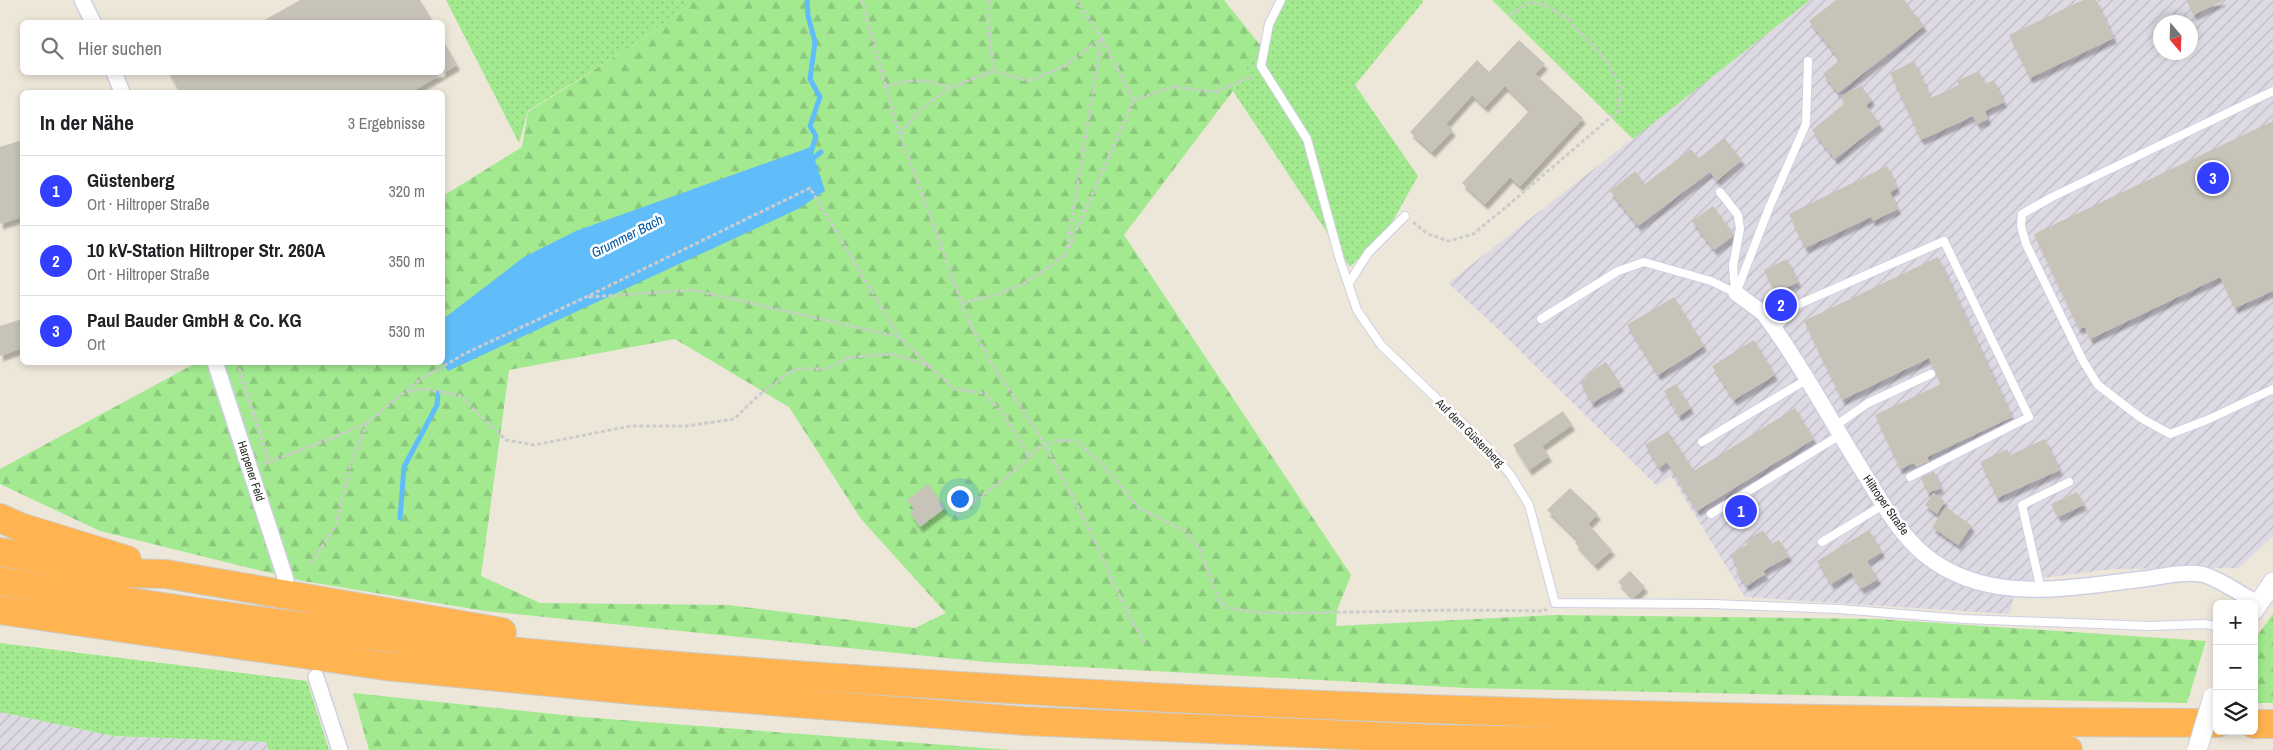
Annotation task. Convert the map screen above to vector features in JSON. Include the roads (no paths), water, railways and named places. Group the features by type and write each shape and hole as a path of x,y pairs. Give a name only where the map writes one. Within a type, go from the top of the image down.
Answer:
{"highway":[{"path":"0,518 20,527 116,555 166,574"},
{"path":"0,552 120,573 166,574 454,625 627,648 705,669"},
{"path":"0,581 194,612 426,642 705,669 1066,694 1437,711 1824,721 2213,723"},
{"path":"0,610 325,669"},
{"path":"0,624 325,669 642,691 1025,721 1437,740 2068,750"},
{"path":"2258,724 2273,724"}],"street":[{"path":"82,0 92,20"},
{"path":"115,75 121,90"},
{"name":"Hiltroper Straße","path":"1736,292 1763,313 1775,329 1884,505 1913,543 1941,566 1961,577 1988,585 2012,589 2041,590 2201,574 2230,587 2247,600"},
{"name":"Harpener Feld","path":"216,365 286,580"},
{"name":"Hiltroper Straße","path":"2258,604 2273,582"},
{"path":"325,669 340,750"},
{"path":"2197,750 2213,698"}],"lane":[{"name":"Auf dem Güstenberg","path":"1281,0 1269,24 1261,66 1307,139 1338,252 1357,310 1381,345 1486,446 1510,474 1529,505 1555,603 1713,604 1839,609 1964,619 2150,626 2213,625"},
{"path":"1736,292 1769,208 1806,124 1808,61"},
{"path":"2273,90 2052,197 2022,214 2022,226 2026,244 2083,361 2098,385 2141,418 2170,434 2207,420 2273,390"},
{"path":"1720,192 1738,215 1740,229 1733,266 1736,292"},
{"path":"1349,283 1368,253 1404,216"},
{"path":"1775,329 1797,305 1944,242 2029,417 1910,477"},
{"path":"1542,319 1618,271 1644,262 1711,281 1736,292"},
{"path":"1711,514 1838,430 1868,402 1931,374"},
{"path":"1702,442 1806,380"},
{"path":"2041,590 2022,505 2069,482"},
{"path":"1822,542 1884,505"}],"water":[{"path":"811,147 825,191 798,209 448,371 444,365 445,317 524,257 576,231"}],"waterway":[{"path":"807,0 808,16 815,42 810,79 820,97 810,126 816,136 810,155"},
{"name":"Grummer Bach","path":"810,161 821,152"},
{"name":"Grummer Bach","path":"400,518 404,467 437,405 438,393"}],"place":[{"name":"Paul Bauder GmbH & Co. KG","path":"2213,178"},
{"name":"10 kV-Station Hiltroper Str. 260A","path":"1781,305"},
{"name":"Güstenberg","path":"1741,511"}]}
